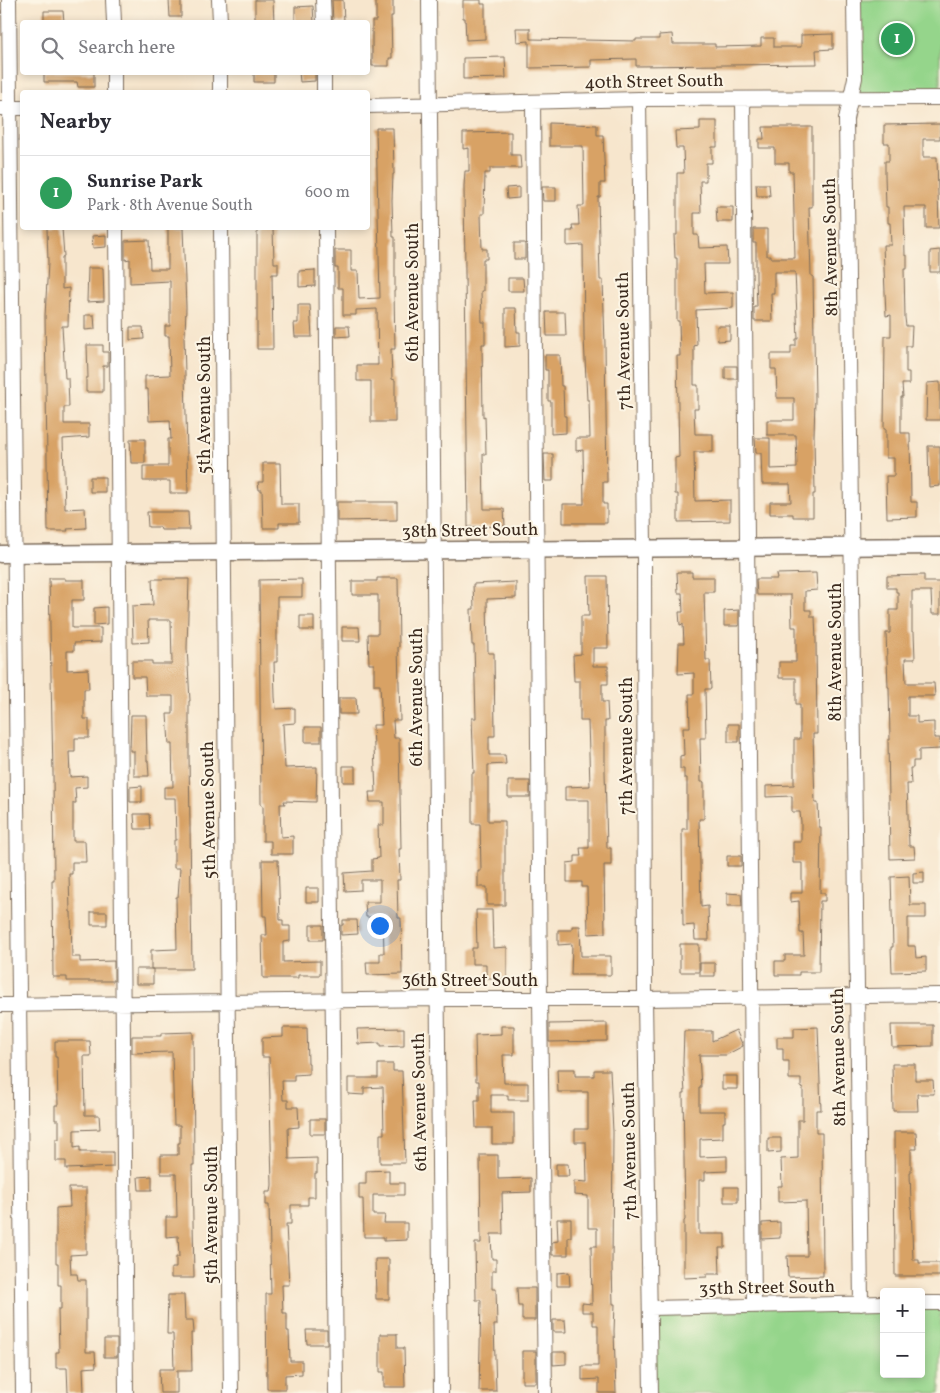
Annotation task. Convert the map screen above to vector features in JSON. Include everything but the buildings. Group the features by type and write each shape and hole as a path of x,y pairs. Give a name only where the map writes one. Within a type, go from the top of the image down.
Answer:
{"main road":[{"name":"38th Street South","path":"7,554 940,546"}],"street":[{"path":"9,0 11,108 7,554 19,1005 23,1393"},
{"path":"113,0 114,20"},
{"path":"220,0 220,20"},
{"path":"324,0 324,20"},
{"name":"6th Avenue South","path":"429,0 441,1393"},
{"name":"8th Avenue South","path":"854,0 855,78 846,118 853,546 856,996 861,1304"},
{"path":"114,75 114,90"},
{"path":"220,75 220,90"},
{"path":"324,75 324,90"},
{"name":"40th Street South","path":"370,106 639,99 940,98"},
{"name":"7th Avenue South","path":"639,99 644,548 645,998 651,1393"},
{"path":"743,99 754,1306"},
{"path":"533,102 545,1393"},
{"path":"116,230 126,1393"},
{"name":"5th Avenue South","path":"221,230 232,1393"},
{"path":"326,230 336,1393"},
{"name":"36th Street South","path":"0,1005 940,995"},
{"path":"925,1303 940,1303"},
{"name":"35th Street South","path":"650,1308 880,1304"}],"green space":[{"path":"854,0 940,0 940,98 851,99"},
{"path":"925,1303 940,1303 940,1393 651,1393 650,1308 880,1304 880,1378 925,1378"}],"place":[{"name":"Sunrise Park","path":"897,39"}]}
